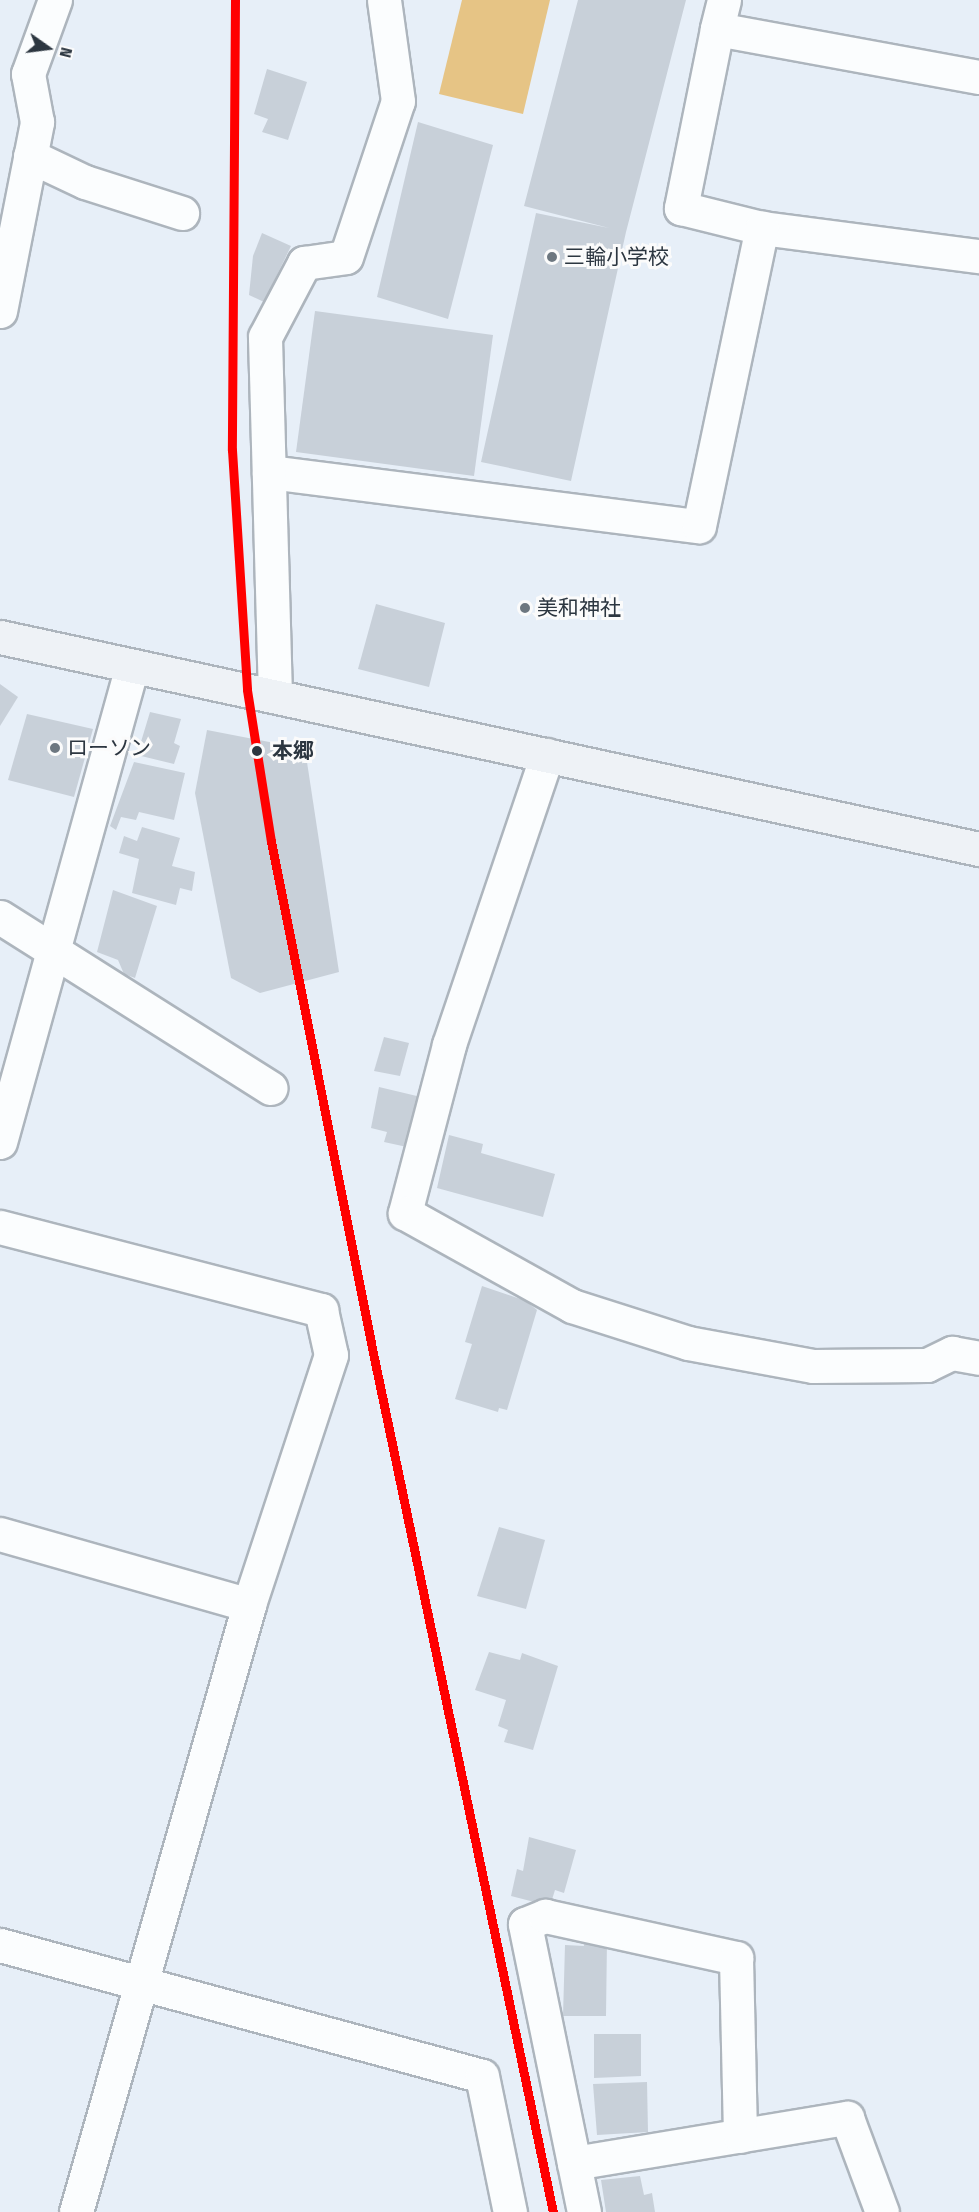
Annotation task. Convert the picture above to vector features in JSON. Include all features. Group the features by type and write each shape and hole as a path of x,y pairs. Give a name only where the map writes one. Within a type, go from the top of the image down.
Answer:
{"street":[{"path":"0,311 37,122 28,74 55,0"},
{"path":"275,696 265,337 304,263 346,257 398,101 384,0"},
{"path":"979,76 720,14 681,208 762,228 979,256"},
{"path":"30,156 85,182 182,213"},
{"path":"269,472 699,526 762,228"},
{"path":"0,637 979,849"},
{"path":"0,1142 56,951 132,666"},
{"path":"547,755 449,1045 405,1213 572,1305 688,1343 813,1366 927,1365 952,1353 979,1358"},
{"path":"0,917 271,1088"},
{"path":"0,1227 321,1310 331,1355 249,1605 76,2212"},
{"path":"0,1534 249,1605"},
{"path":"584,2212 525,1924 545,1916 736,1958 740,2136"},
{"path":"0,1945 482,2076 510,2212"},
{"path":"574,2163 847,2118 882,2212"}],"shaded area":[{"path":"462,0 550,0 523,114 439,94"}],"building":[{"path":"578,0 686,0 626,232 571,481 481,462 536,213 609,228 524,206"},
{"path":"267,69 307,82 288,140 262,132 268,119 254,114"},
{"path":"418,122 493,145 448,319 377,297"},
{"path":"262,233 291,246 264,302 249,295 253,256"},
{"path":"315,311 493,335 474,476 296,452"},
{"path":"376,604 445,623 429,687 358,669"},
{"path":"0,684 18,697 0,726"},
{"path":"150,712 181,719 174,743 180,746 174,764 137,755"},
{"path":"27,714 93,729 74,797 8,780"},
{"path":"207,730 305,749 339,972 260,993 231,978 195,793"},
{"path":"134,762 185,773 174,820 139,812 136,820 121,817 116,830 110,826"},
{"path":"142,827 180,838 172,866 195,872 192,891 180,888 176,905 132,893 139,859 119,853 124,836 137,841"},
{"path":"113,890 157,906 135,978 124,974 118,960 97,952"},
{"path":"384,1037 409,1043 400,1076 374,1071"},
{"path":"379,1087 421,1097 407,1147 384,1142 387,1132 371,1128"},
{"path":"449,1135 483,1144 481,1153 555,1174 543,1217 437,1188"},
{"path":"482,1286 526,1301 537,1310 507,1410 499,1408 498,1412 455,1399 472,1344 465,1342"},
{"path":"499,1527 545,1540 526,1609 477,1596"},
{"path":"489,1652 520,1660 522,1653 558,1666 533,1750 504,1742 508,1730 498,1726 506,1700 475,1690"},
{"path":"529,1837 576,1850 564,1893 555,1890 550,1906 511,1896 517,1869 523,1871"},
{"path":"583,1939 607,1940 606,2016 563,2016 565,1945 584,1946"},
{"path":"594,2034 641,2034 641,2076 594,2078"},
{"path":"647,2082 648,2132 597,2135 593,2084"},
{"path":"640,2176 644,2195 652,2193 655,2212 606,2212 601,2180"}],"transit line":[{"name":"N","path":"235,0 232,450 247,690 271,841 373,1353 553,2212"}],"place":[{"name":"三輪小学校","path":"552,257"},
{"name":"美和神社","path":"525,608"},
{"name":"ローソン","path":"55,748"},
{"name":"本郷","path":"257,751"}]}
